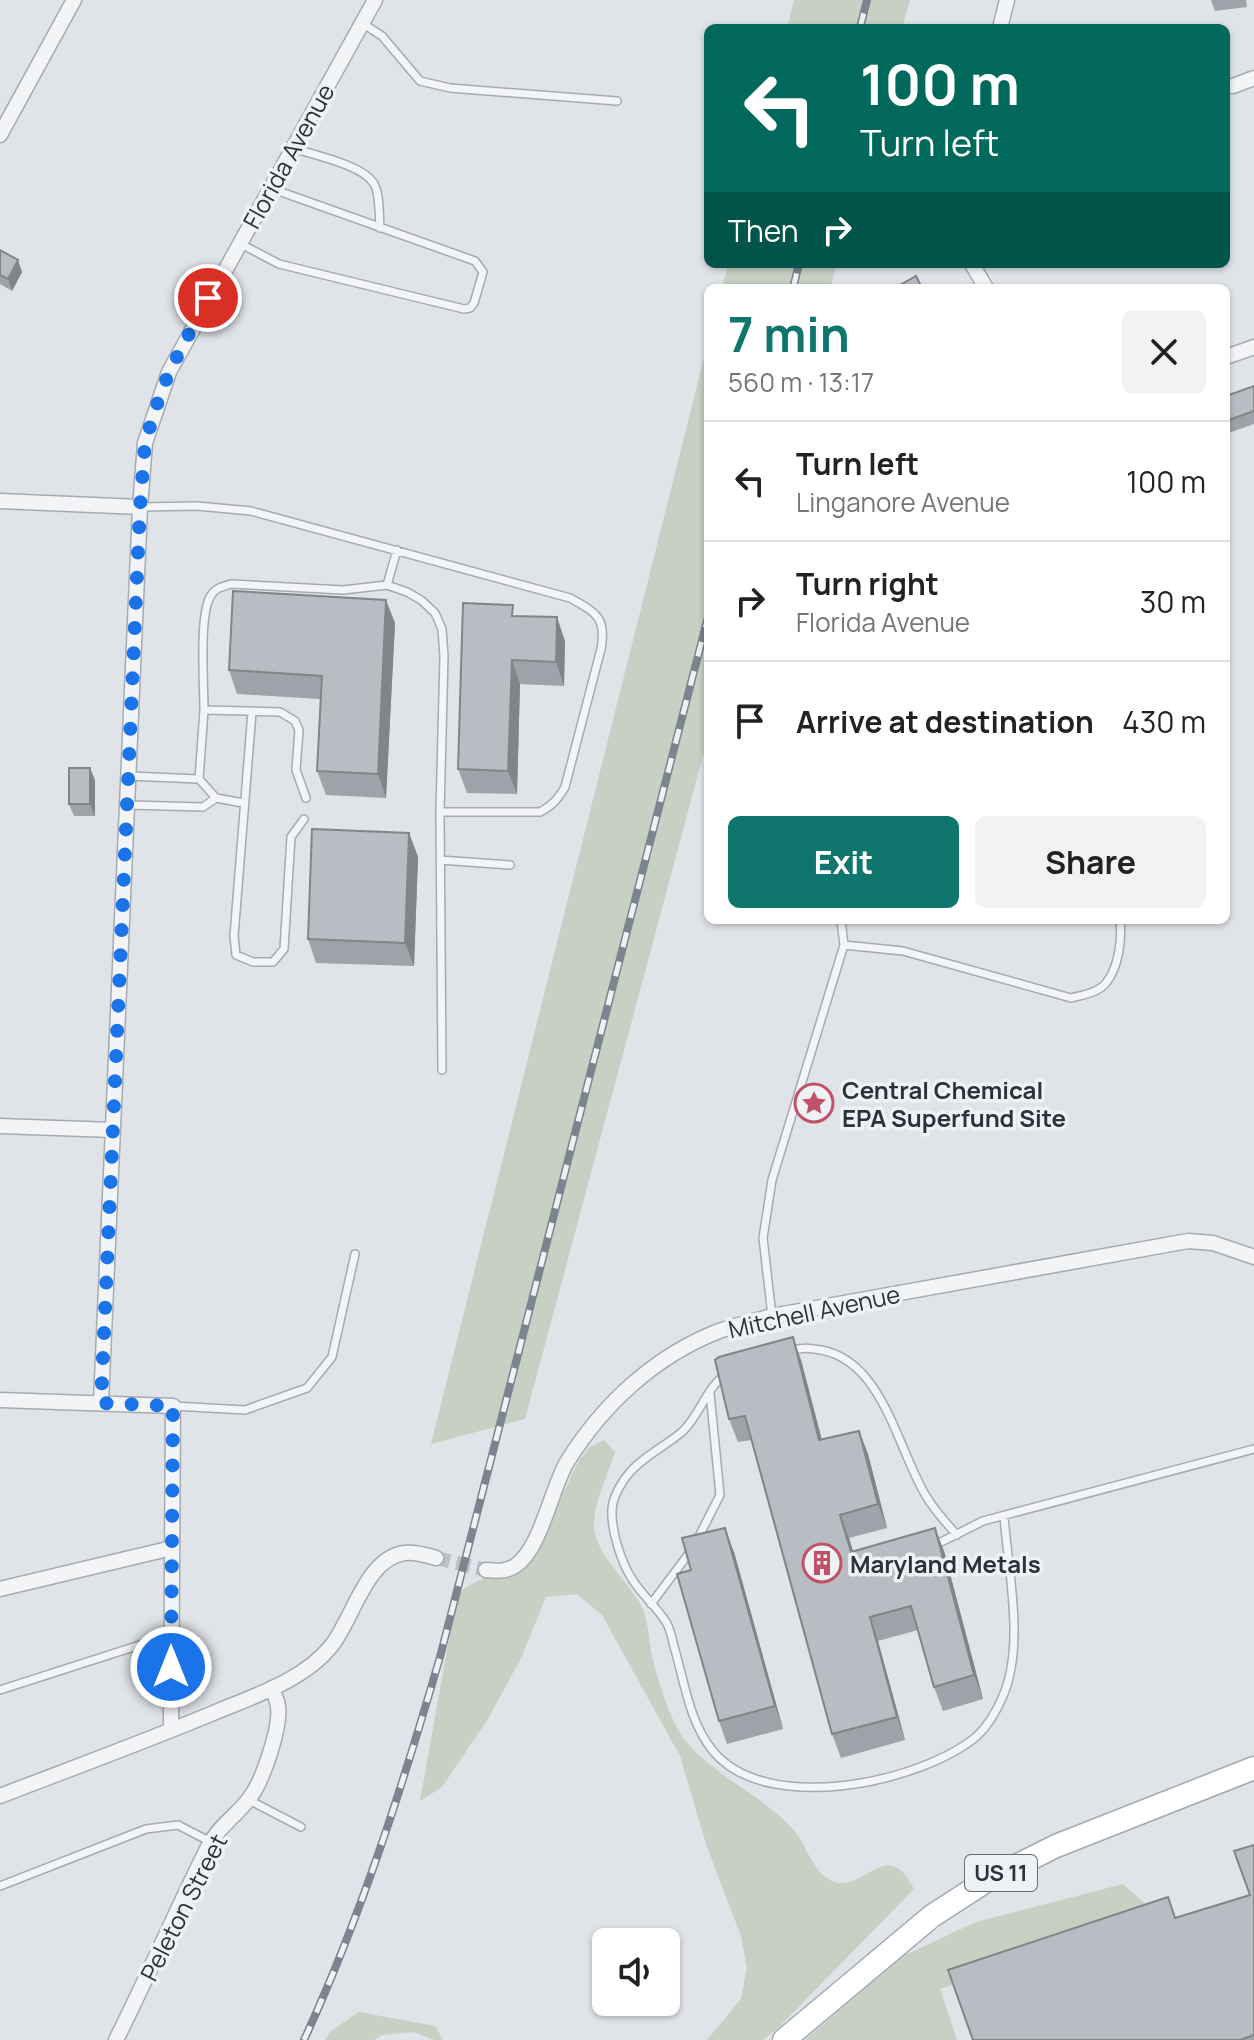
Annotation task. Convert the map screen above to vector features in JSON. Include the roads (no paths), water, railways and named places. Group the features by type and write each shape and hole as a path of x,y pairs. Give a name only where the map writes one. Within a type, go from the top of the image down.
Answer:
{"main road":[{"name":"US 11","path":"784,2040 932,1916 986,1881 1056,1846 1254,1768"}],"street":[{"path":"0,135 74,0"},
{"name":"Florida Avenue","path":"101,1403 145,443 169,372 375,0"},
{"path":"1001,24 1007,0"},
{"path":"1233,86 1254,78"},
{"path":"1230,356 1254,347"},
{"path":"0,501 140,507"},
{"path":"0,1126 113,1130"},
{"name":"Mitchell Avenue","path":"486,1570 499,1572 514,1567 526,1555 558,1477 604,1411 637,1379 675,1353 719,1331 772,1316 1188,1241 1213,1243 1254,1257"},
{"path":"0,1400 173,1406 171,1730"},
{"path":"0,1589 172,1548"},
{"path":"0,1796 272,1688 308,1666 331,1646 367,1583 391,1556 406,1553 436,1558"},
{"name":"Peleton Street","path":"116,2040 211,1842 233,1813 249,1800 273,1741 278,1708 272,1688"}],"lane":[{"path":"362,23 382,36 420,81 450,88 617,101"},
{"path":"293,148 368,176 376,186 380,228"},
{"path":"239,243 279,264 464,309 474,303 483,272 475,261 270,188"},
{"path":"140,507 197,506 251,511 570,598 600,619 604,635 565,787 552,806 540,812 521,814 440,812"},
{"path":"387,585 397,550"},
{"path":"199,779 204,710 204,622 209,598 217,588 231,584 343,590 387,585 421,600 435,613 442,629 444,656 440,812 442,1070"},
{"path":"204,710 280,712 295,721 299,730 296,770 306,798"},
{"path":"252,712 234,936 236,955 241,959 273,962 284,949 291,837 304,819"},
{"path":"129,776 199,779 216,798 243,803"},
{"path":"128,805 203,807 216,798"},
{"path":"440,860 510,865"},
{"path":"772,1316 763,1238 772,1180 844,945 841,924"},
{"path":"844,945 903,951 1071,998 1090,993 1106,984 1117,960 1122,935 1121,924"},
{"path":"173,1406 245,1410 307,1388 332,1357 355,1254"},
{"path":"788,1352 802,1347 836,1353 855,1365 872,1385 926,1496 957,1535"},
{"path":"735,1370 723,1375 709,1391 685,1430 629,1472 617,1492 612,1509 618,1544 631,1578 667,1623 695,1722 714,1752 731,1767 753,1778 784,1785 823,1787 883,1780 924,1766 978,1735 994,1716 1011,1673 1014,1634 1004,1516"},
{"path":"651,1604 693,1548 720,1495 709,1391"},
{"path":"928,1547 983,1521 1254,1449"},
{"path":"0,1690 171,1635"},
{"path":"249,1800 301,1827"},
{"path":"0,1886 146,1829 178,1825 211,1842"}],"tunnel":[{"path":"436,1558 486,1570"}],"railway":[{"path":"861,24 867,0"},
{"path":"794,284 798,268"},
{"path":"304,2040 344,1946 379,1851 440,1657 704,633"}],"place":[{"name":"Central Chemical EPA Superfund Site","path":"814,1103"},
{"name":"Maryland Metals","path":"822,1563"}]}
